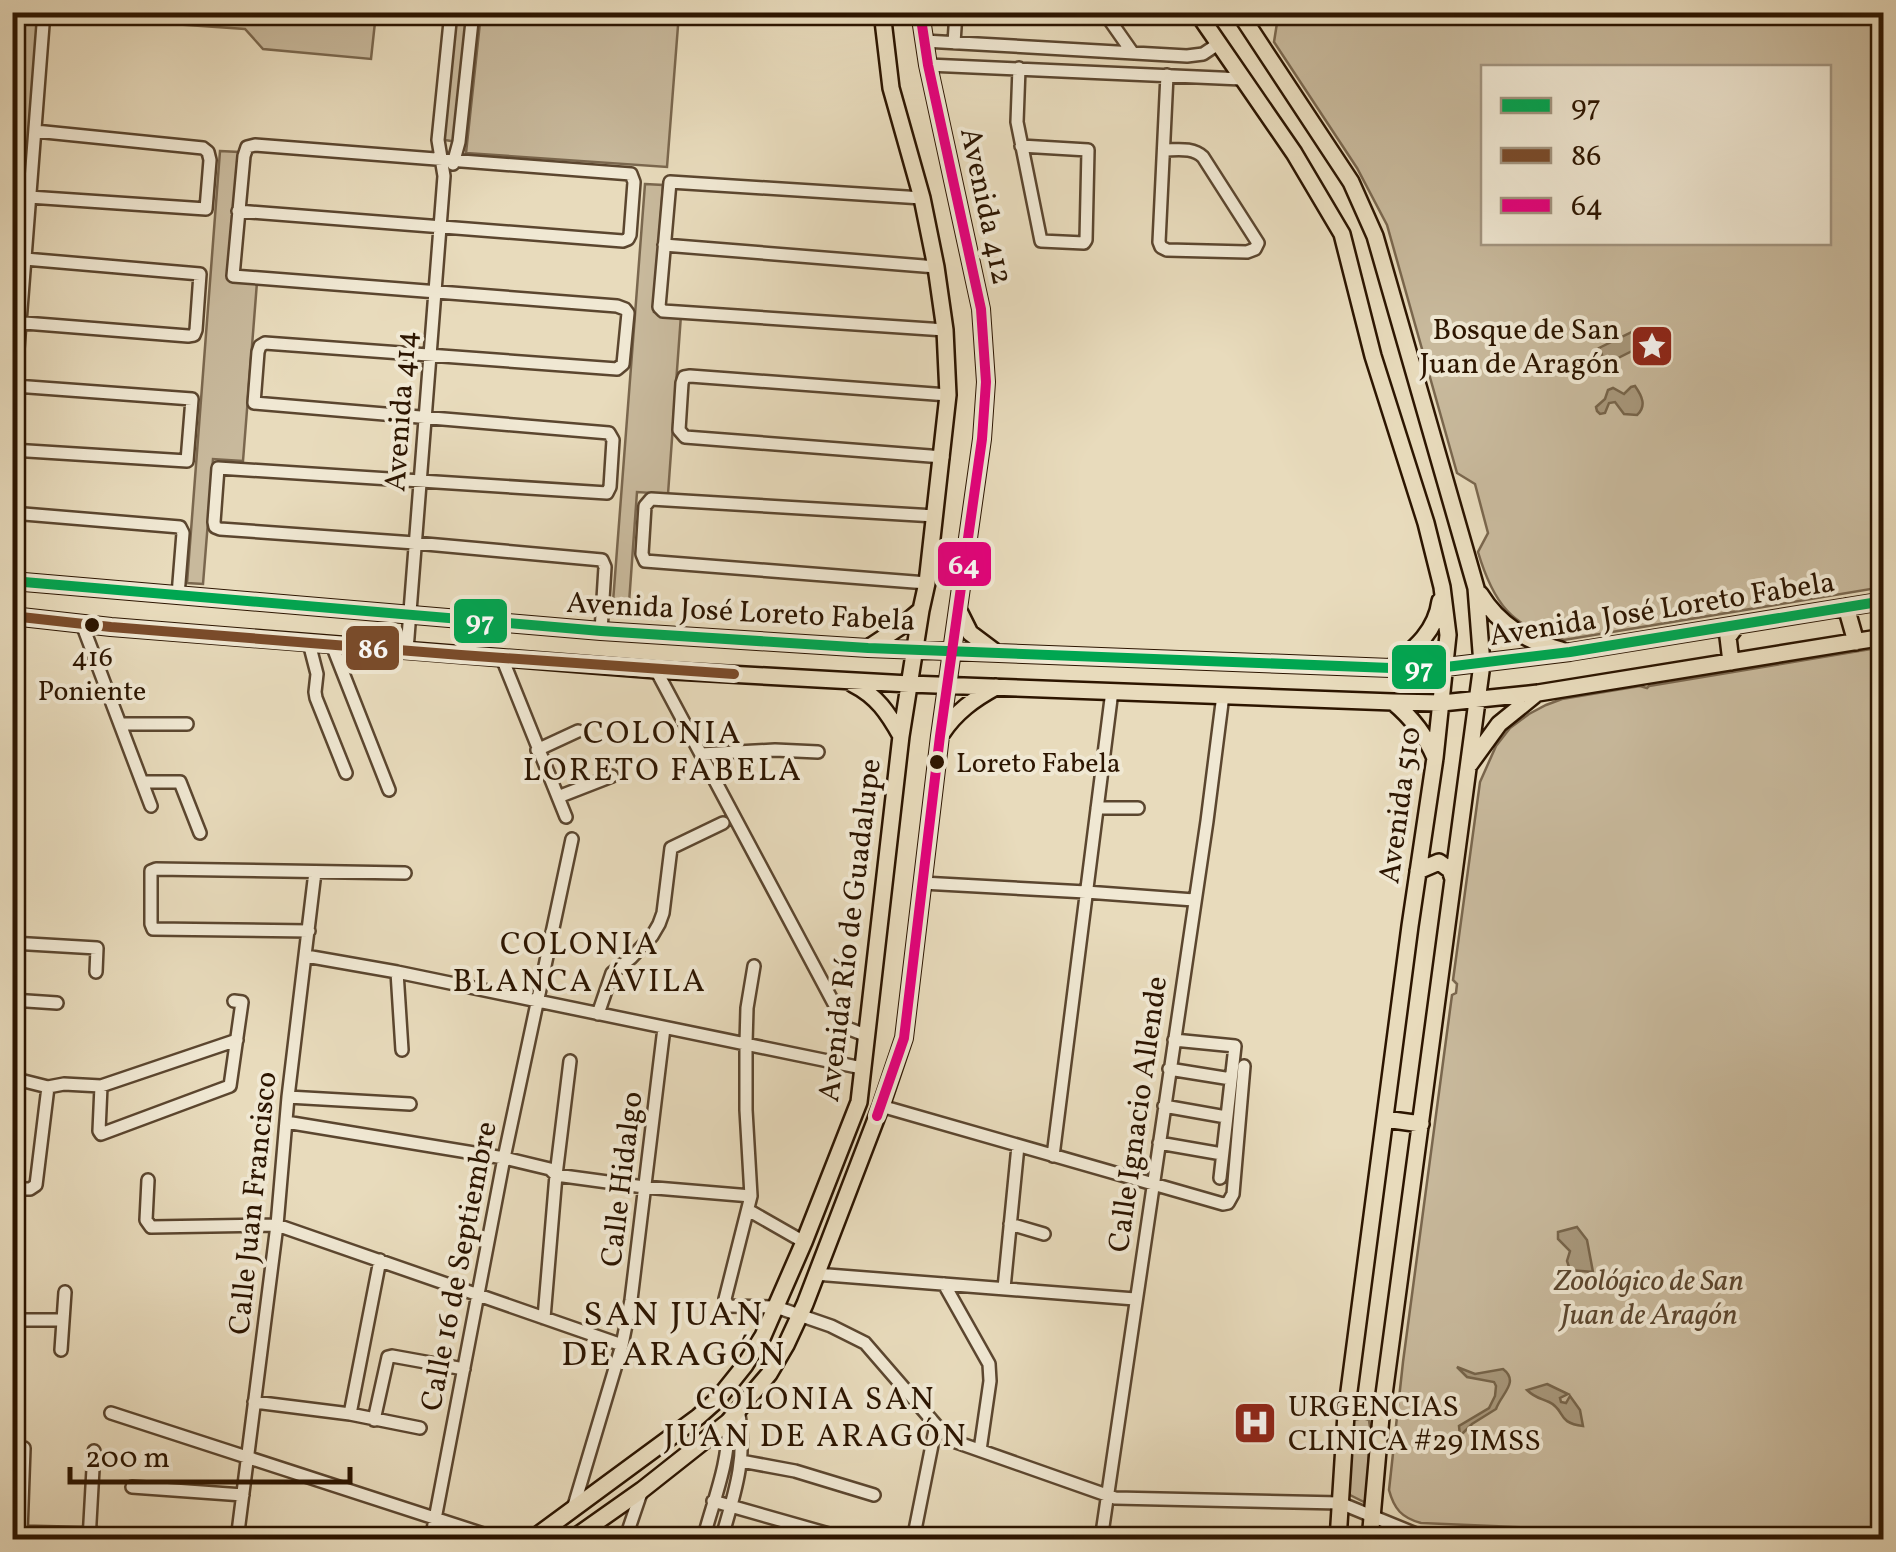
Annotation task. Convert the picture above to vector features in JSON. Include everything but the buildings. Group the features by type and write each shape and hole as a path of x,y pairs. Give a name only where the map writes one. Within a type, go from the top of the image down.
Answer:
{"main road":[{"name":"Avenida 412","path":"882,12 891,88 922,198 945,330 948,395 942,457 927,584 914,649"},
{"name":"Avenida 412","path":"920,12 982,309 986,382 982,439 952,651"},
{"name":"Avenida 510","path":"1197,12 1294,153 1342,234 1372,356 1426,523 1442,587 1448,635 1435,758 1346,1414 1338,1540"},
{"name":"Avenida 510","path":"1240,12 1322,135 1350,182 1374,236 1476,588 1482,664 1381,1417 1370,1540"},
{"path":"1294,153 1322,135"},
{"path":"1426,523 1455,516"},
{"name":"Avenida José Loreto Fabela","path":"12,581 601,631 868,648 1391,668 1482,664 1884,601"},
{"path":"1391,668 1426,636 1438,616 1442,587"},
{"path":"1476,588 1491,612 1513,631 1570,652"},
{"path":"1846,607 1856,642"},
{"path":"958,608 970,633 997,653"},
{"path":"868,648 920,610"},
{"name":"Avenida José Loreto Fabela","path":"12,616 656,670 909,684 1442,703 1538,693 1884,638"},
{"path":"1730,662 1728,638 1737,625"},
{"path":"1710,665 1719,652 1716,628"},
{"name":"Avenida Río de Guadalupe","path":"530,1540 717,1400 763,1336 804,1242 859,1102 914,649"},
{"name":"Avenida Río de Guadalupe","path":"571,1540 642,1490 733,1416 769,1374 800,1315 882,1106 904,1038 952,651"},
{"path":"1323,698 1324,665"},
{"path":"845,680 882,705 901,736"},
{"path":"940,736 963,708 998,686"},
{"path":"1468,768 1499,724 1538,693"},
{"path":"1393,702 1429,742 1435,758"},
{"path":"1418,871 1439,862 1450,870 1452,879"},
{"path":"1386,1119 1420,1124"},
{"path":"1346,1414 1381,1417"}],"street":[{"path":"12,426 16,323 25,259 44,12"},
{"name":"Avenida 414","path":"407,650 444,176 438,140 451,12"},
{"name":"Avenida 414","path":"444,176 454,162 459,142 473,12"},
{"path":"954,42 956,12"},
{"path":"1104,12 1132,52"},
{"path":"924,41 1187,56 1203,54 1218,44"},
{"path":"928,64 1242,79"},
{"path":"1019,68 1017,122 1021,146 1042,242 1084,243 1088,150 1021,146"},
{"path":"1164,150 1198,152 1258,243 1256,250 1160,247 1167,75"},
{"path":"29,196 206,209 210,160 203,148 34,131"},
{"path":"238,211 622,241 630,234 634,182 631,174 248,147 244,156 238,211 233,276 617,306 628,312 620,368 265,344 258,352 254,403 611,435 607,493 218,468 214,522 216,527 604,561 601,631"},
{"path":"922,198 673,181 668,184 659,308 945,330"},
{"path":"664,245 936,267"},
{"path":"16,323 194,335 200,274 25,259"},
{"path":"942,457 686,437 680,434 682,383 684,377 948,395"},
{"path":"12,450 187,461 192,399 15,386"},
{"path":"927,584 643,560 645,506 652,499 935,516"},
{"path":"12,513 178,526 183,534 178,594"},
{"path":"82,624 151,806"},
{"path":"309,643 317,674 316,698 346,773"},
{"path":"332,645 388,790"},
{"path":"502,658 566,818"},
{"path":"656,670 848,1028 866,1035"},
{"path":"1053,1156 1112,691"},
{"name":"Calle Ignacio Allende","path":"1100,1540 1223,695"},
{"path":"121,724 187,724"},
{"path":"537,750 578,731"},
{"path":"701,754 818,752"},
{"path":"558,797 612,776"},
{"path":"142,782 180,782 200,833"},
{"path":"1097,808 1138,808"},
{"path":"598,1014 612,973 631,958 659,924 671,848 723,823"},
{"name":"Calle 16 de Septiembre","path":"431,1540 504,1158 572,839"},
{"path":"309,931 153,929 152,870 405,873"},
{"name":"Calle Juan Francisco","path":"237,1540 277,1225 315,872"},
{"path":"922,884 1194,900"},
{"path":"12,943 97,948 96,972"},
{"path":"306,956 862,1068"},
{"path":"754,966 746,1043 750,1196 726,1303 734,1308 776,1306 865,1342 936,1425 956,1442 1108,1495 1340,1503 1416,1534 1489,1540"},
{"path":"398,972 402,1050"},
{"path":"12,1000 57,1003"},
{"path":"101,1086 100,1133 231,1086 242,1002 234,1002"},
{"name":"Calle Hidalgo","path":"573,1509 632,1300 664,1028"},
{"path":"12,1078 48,1086 101,1086 237,1040"},
{"path":"1174,1040 1234,1046 1220,1178"},
{"path":"544,1318 570,1061"},
{"path":"882,1106 1228,1203 1244,1066"},
{"path":"1170,1070 1231,1079"},
{"path":"12,1189 34,1188 37,1181 48,1086"},
{"path":"288,1096 410,1104"},
{"path":"1164,1106 1226,1116"},
{"path":"286,1122 504,1158 550,1168 556,1176 750,1196"},
{"path":"1159,1144 1222,1154"},
{"path":"1004,1288 1018,1146"},
{"path":"148,1180 146,1220 151,1227 277,1225 622,1345"},
{"path":"748,1210 804,1242"},
{"path":"1010,1224 1044,1234"},
{"path":"350,1414 380,1260"},
{"path":"815,1274 1135,1299"},
{"path":"944,1284 989,1364 980,1450"},
{"path":"61,1350 65,1292"},
{"path":"12,1320 63,1320"},
{"path":"374,1420 388,1357 464,1369"},
{"path":"254,1402 420,1428"},
{"path":"111,1412 502,1540"},
{"path":"721,1540 742,1462 743,1433 733,1416"},
{"path":"703,1540 726,1459 733,1416"},
{"path":"913,1540 936,1425"},
{"path":"12,1447 24,1448 17,1533 90,1538 147,1535"},
{"path":"90,1538 94,1452"},
{"path":"742,1462 795,1471 874,1495"},
{"path":"132,1486 243,1495"},
{"path":"625,1540 642,1490"},
{"path":"713,1501 836,1536"}],"green space":[{"path":"160,12 376,13 371,59 263,49 245,29 159,23"},
{"path":"13,13 41,13 13,379"},
{"path":"454,13 471,13 457,142 439,139"},
{"path":"481,13 679,13 667,167 466,153"},
{"name":"Bosque de San Juan de Aragón","path":"1271,13 1883,13 1883,587 1564,640 1517,620 1498,599 1478,552 1488,533 1475,484 1457,473 1387,225 1357,168 1274,42 1277,23"},
{"path":"220,151 239,152 229,279 257,282 243,461 213,459 203,584 187,583"},
{"path":"645,184 663,185 654,312 681,315 668,494 637,492 628,617 612,615"},
{"name":"Zoológico de San Juan de Aragón","path":"1883,647 1883,1539 1421,1523 1409,1518 1396,1507 1389,1490 1403,1362 1452,995 1456,993 1453,980 1480,782 1496,746 1510,728 1529,714 1562,699"},
{"path":"1363,1418 1369,1420 1370,1427 1364,1502 1344,1492 1348,1426"}],"shaded area":[{"path":"1634,331 1642,346 1606,364 1599,348"},
{"path":"1635,386 1642,401 1637,415 1624,414 1615,402 1609,403 1605,413 1597,411 1608,390 1613,388 1624,394"},
{"path":"1577,1227 1587,1240 1593,1272 1570,1270 1570,1251 1558,1239 1558,1232"},
{"path":"1457,1367 1475,1374 1503,1369 1510,1379 1496,1409 1460,1436 1459,1426 1489,1408 1496,1386 1494,1382 1467,1377"},
{"path":"1547,1384 1568,1394 1560,1398 1561,1402 1566,1403 1570,1396 1580,1410 1583,1426 1569,1422 1554,1405 1527,1390"}],"transit line":[{"name":"64","path":"877,1116 904,1038 940,736 982,439 986,382 981,309 920,12"},
{"name":"97","path":"12,581 601,631 868,648 1391,668 1446,667 1570,652 1884,601"},
{"name":"86","path":"12,616 111,627 734,674"}],"place":[{"name":"Bosque de San Juan de Aragón","path":"1652,346"},
{"name":"416 Poniente","path":"92,625"},
{"name":"Loreto Fabela","path":"937,762"},
{"name":"URGENCIAS CLINICA #29 IMSS","path":"1255,1423"}],"district":[{"name":"COLONIA LORETO FABELA","path":"663,750"},
{"name":"COLONIA BLANCA ÁVILA","path":"580,962"},
{"name":"SAN JUAN DE ARAGÓN","path":"674,1333"},
{"name":"COLONIA SAN JUAN DE ARAGÓN","path":"816,1416"}]}
